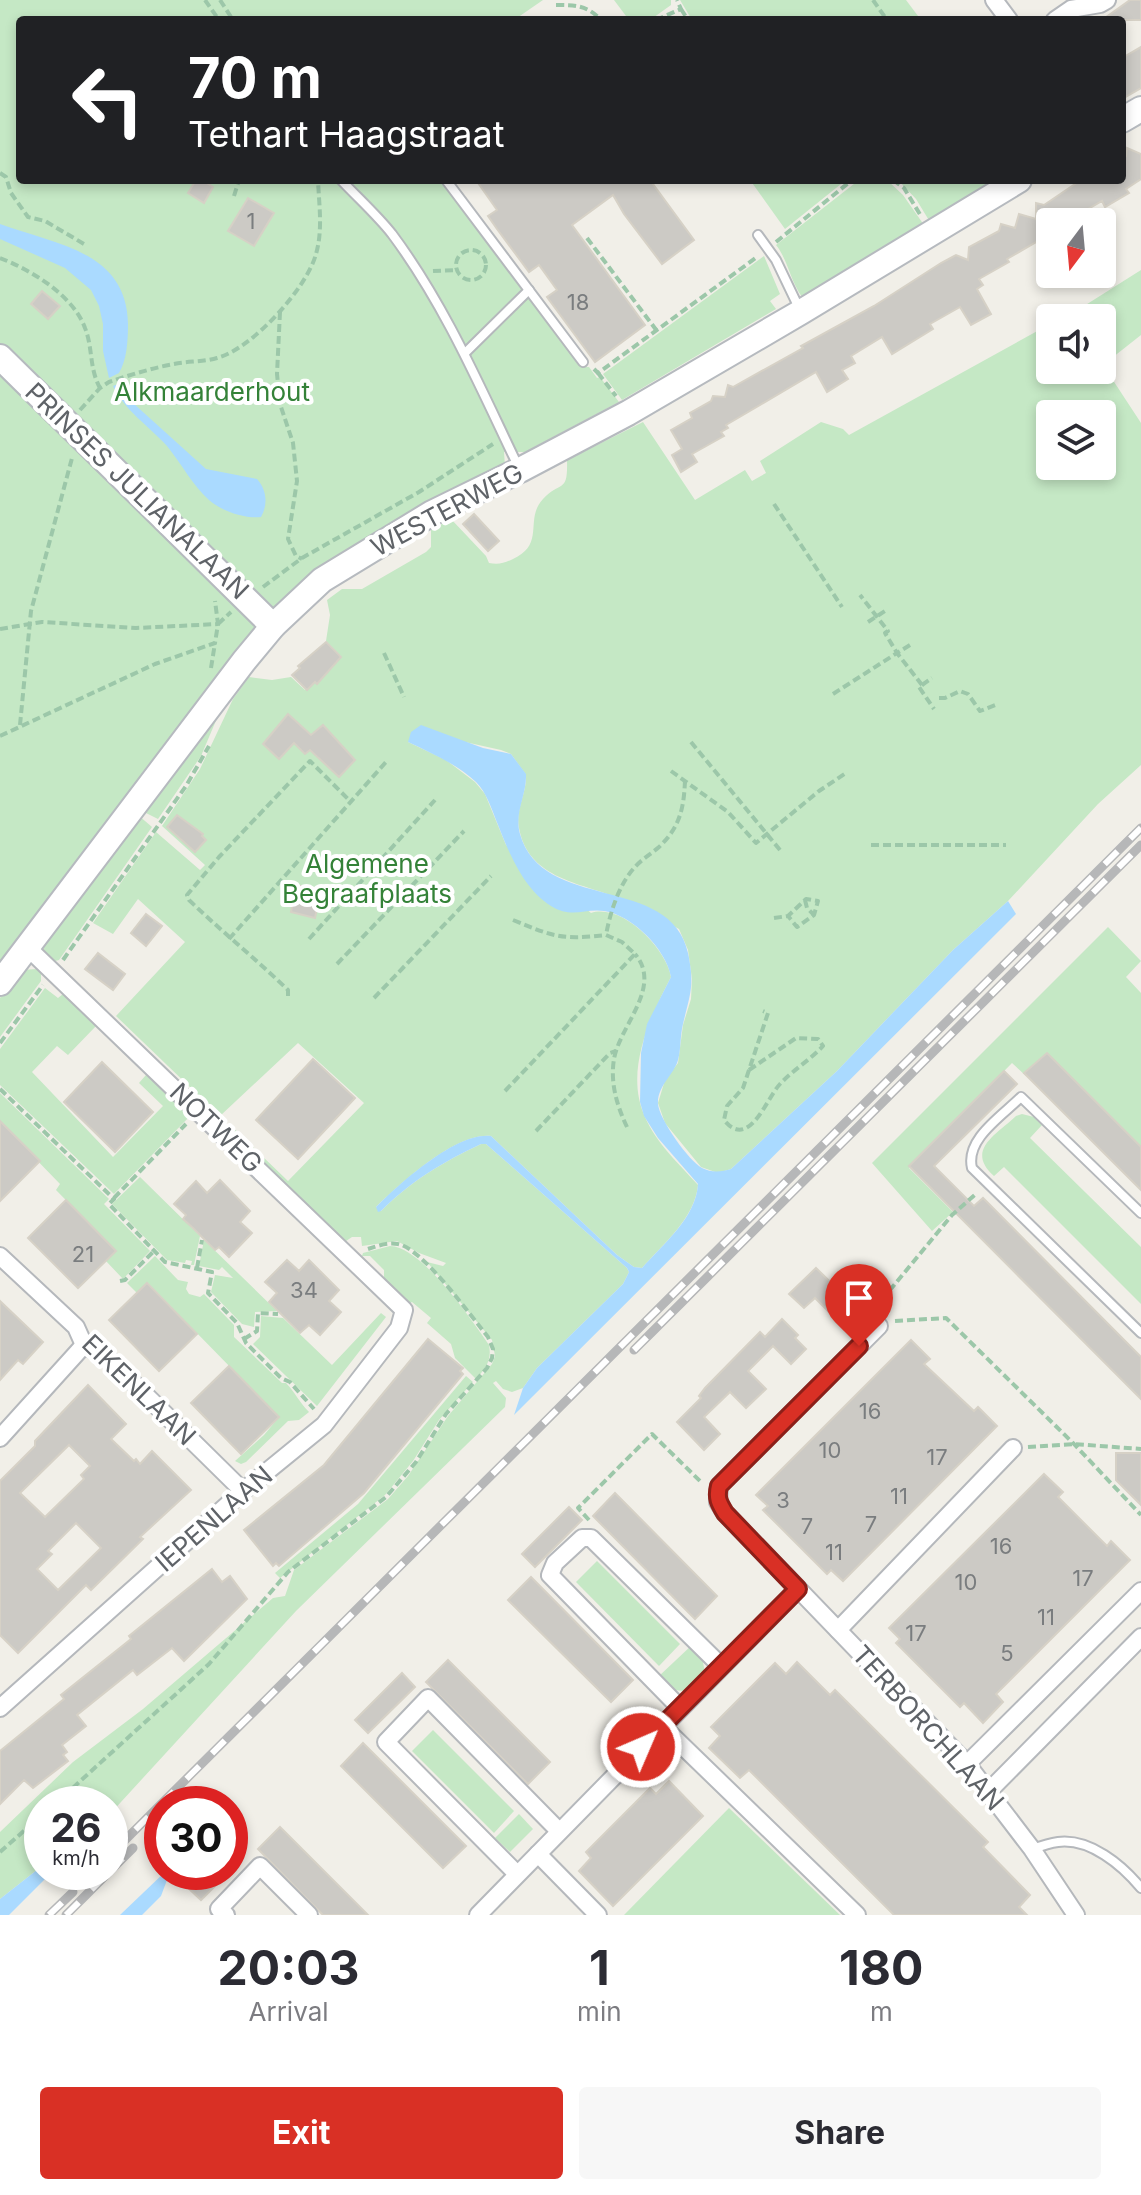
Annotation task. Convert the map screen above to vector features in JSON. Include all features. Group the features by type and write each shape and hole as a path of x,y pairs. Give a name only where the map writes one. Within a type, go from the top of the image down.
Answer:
{"street":[{"path":"1061,16 1071,9 1107,0"},
{"name":"WESTERWEG","path":"0,983 273,626 322,580 432,513 628,413 1012,184"},
{"name":"PRINSES JULIANALAAN","path":"0,357 273,626"},
{"name":"NOTWEG","path":"27,947 404,1310"},
{"name":"EIKENLAAN","path":"0,1256 76,1327 84,1345 108,1358 243,1491"},
{"name":"IEPENLAAN","path":"0,1708 243,1491 324,1425 399,1328 404,1310"},
{"path":"718,1490 879,1326"},
{"path":"0,1438 84,1345"},
{"path":"838,1630 1013,1448"},
{"name":"TERBORCHLAAN","path":"718,1490 718,1502 725,1513 967,1764 1032,1849 1076,1915"},
{"path":"680,1708 550,1575 555,1563 582,1538 591,1538 721,1666"},
{"path":"478,1915 798,1589"},
{"path":"967,1764 1141,1591"},
{"path":"989,1791 1141,1637"},
{"path":"517,1874 386,1742 428,1698 559,1831"},
{"path":"662,1726 857,1915"},
{"path":"538,1854 598,1915"},
{"path":"226,1915 219,1909 260,1866 309,1915"}],"lane":[{"path":"345,184 390,231 419,272 465,353 520,470"},
{"path":"449,184 583,362"},
{"path":"758,235 801,312"},
{"path":"465,353 529,290"},
{"path":"1141,1213 1021,1097 974,1143 969,1156 972,1168 1141,1333"},
{"path":"1032,1849 1061,1841 1091,1846 1128,1873 1141,1888"}],"path":[{"path":"677,0 685,16"},
{"path":"556,5 579,5 597,16"},
{"path":"665,16 681,9"},
{"path":"0,173 6,177 11,193 28,217 45,221 84,244"},
{"path":"234,196 238,184"},
{"path":"68,424 109,382 175,364 219,358 247,345 267,327 305,278 316,256 321,228 318,184"},
{"path":"598,373 767,249 847,184"},
{"path":"898,184 931,231"},
{"path":"587,238 657,331"},
{"path":"467,251 480,253 486,261 486,270 476,279 463,277 457,269 459,256 467,251"},
{"path":"0,258 22,267 77,311 86,329 93,375 100,388"},
{"path":"419,272 457,269"},
{"path":"640,309 647,304"},
{"path":"280,310 277,374 280,404 293,443 297,481 288,539 296,556 302,558"},
{"path":"583,362 591,365 628,413"},
{"path":"246,598 302,558 419,492 504,437"},
{"path":"20,725 31,611 72,455"},
{"path":"774,504 842,607"},
{"path":"860,595 872,614 877,616 897,653 922,685"},
{"path":"0,736 155,664 215,643 218,624 214,600"},
{"path":"868,622 888,609"},
{"path":"0,629 31,623 73,622 136,628 218,624"},
{"path":"833,694 910,645"},
{"path":"384,653 404,697"},
{"path":"932,678 919,687 934,709"},
{"path":"939,698 960,691 968,694 980,711 998,704"},
{"path":"691,742 780,850"},
{"path":"0,1043 186,786 210,743"},
{"path":"288,996 288,990 271,973 229,939 187,895 310,761 351,802"},
{"path":"229,939 386,762"},
{"path":"671,771 728,812 756,843 846,773"},
{"path":"606,935 622,886 635,866 658,848 677,826 684,802 685,780"},
{"path":"309,939 435,800"},
{"path":"337,964 464,831"},
{"path":"871,845 1006,845"},
{"path":"374,998 491,876"},
{"path":"774,918 788,916 805,900 811,898 818,901 814,915 797,927 788,916"},
{"path":"805,900 807,908 814,915"},
{"path":"513,920 571,940 606,935 622,942 642,962 646,981 614,1061 615,1093 627,1127"},
{"path":"505,1091 635,954"},
{"path":"749,1070 796,1038 818,1039 823,1043 780,1083 765,1109 747,1128 737,1130 728,1125 723,1116 727,1106 743,1088 749,1070 768,1013 763,1011"},
{"path":"536,1131 610,1053 617,1050"},
{"path":"0,1089 114,1199"},
{"path":"198,1111 109,1204 165,1262 212,1272 208,1293 237,1323 244,1339 314,1407 324,1425"},
{"path":"988,1183 938,1230 890,1290 883,1300 883,1306 896,1322 946,1318 1141,1515"},
{"path":"197,1268 202,1240"},
{"path":"75,1786 209,1664 288,1572 386,1497 416,1462 446,1414 487,1368 493,1349 488,1337 419,1257 400,1244 345,1253"},
{"path":"120,1281 125,1280 154,1251"},
{"path":"244,1339 257,1331 258,1313 278,1314"},
{"path":"591,1538 594,1527 578,1508 652,1434 703,1484 718,1490"},
{"path":"1013,1448 1074,1444 1141,1449"},
{"path":"0,1852 24,1831"}],"green space":[{"name":"Alkmaarderhout","path":"0,0 543,0 520,16 16,16 16,184 446,184 586,367 597,378 600,377 619,402 525,452 504,452 505,466 351,551 0,968"},
{"path":"614,0 671,0 671,5 656,16 626,16"},
{"path":"680,0 906,0 918,16 690,16"},
{"path":"753,184 841,184 785,229"},
{"path":"854,184 891,184 924,225 802,297 776,245"},
{"path":"902,184 993,184 930,222 916,199"},
{"path":"764,256 780,294 770,301 776,309 622,400 603,374"},
{"path":"1141,270 1141,335 1116,355 1116,304 1087,304"},
{"name":"Algemene Begraafplaats","path":"1036,332 1036,384 1115,384 1141,423 1141,765 1098,804 1008,901 953,950 837,1071 731,1169 718,1173 701,1167 665,1123 658,1103 665,1080 678,1063 683,1025 691,999 688,950 679,929 622,899 556,875 532,857 524,844 518,821 526,775 511,754 465,742 408,742 446,760 475,782 485,794 506,845 591,913 603,912 629,921 661,953 671,977 642,1045 637,1081 639,1099 655,1136 698,1185 696,1197 677,1230 642,1268 634,1267 617,1255 491,1136 462,1142 429,1161 376,1207 381,1211 428,1173 486,1144 629,1272 623,1284 537,1368 523,1388 512,1392 503,1389 496,1381 493,1383 506,1398 505,1407 296,1611 128,1794 128,1786 48,1786 273,1598 285,1596 294,1570 388,1499 495,1356 492,1340 427,1262 443,1266 446,1263 397,1241 362,1246 361,1237 352,1237 343,1243 224,1128 229,1124 288,1181 364,1103 298,1043 220,1116 116,1016 185,942 138,899 113,934 93,923 156,832 200,870 205,865 162,826 200,769 233,699 249,677 272,680 291,677 305,690 341,656 326,641 330,615 327,600 342,589 362,589 426,552 431,547 431,530 451,519 489,563 504,563 513,559 529,546 535,515 543,499 565,482 567,460 643,422 695,500 745,470 752,481 766,473 760,461 821,422 843,429 849,435"},
{"path":"223,704 201,756 158,819 142,811"},
{"path":"138,815 152,827 59,960 51,962 42,946"},
{"path":"1108,927 1141,961 1126,977 1141,993 1141,1149 1047,1056 1026,1076 1012,1063 909,1168 953,1212 932,1231 872,1163"},
{"path":"37,969 41,981 0,1037 0,998 21,970"},
{"path":"45,988 58,998 63,994 96,1026 68,1055 57,1046 32,1072 113,1157 163,1106 139,1083 146,1075 190,1116 114,1194 0,1085 0,1049"},
{"path":"0,1093 109,1199 104,1204 150,1251 123,1279 106,1261 116,1251 56,1190 60,1184 0,1122"},
{"path":"1022,1114 1034,1117 1042,1125 1030,1138 1141,1247 1141,1304 1004,1167 994,1176 986,1167 982,1158 987,1143"},
{"path":"140,1177 200,1236 194,1265 191,1265 192,1261 167,1260 112,1204"},
{"path":"204,1240 277,1311 255,1312 254,1327 242,1324 211,1292 215,1275 233,1278 222,1267 219,1270 199,1266"},
{"path":"390,1246 416,1258 445,1286 489,1345 487,1364 476,1379 455,1358 451,1344 427,1323 431,1318 384,1278 384,1270 370,1256 362,1256 363,1253"},
{"path":"155,1256 178,1280 188,1282 186,1289 189,1294 200,1297 204,1294 234,1325 234,1337 282,1383 286,1383 309,1412 299,1420 288,1421 246,1462 241,1464 235,1461 279,1417 148,1283 137,1293 127,1283"},
{"path":"381,1313 386,1317 317,1406 253,1344 260,1337 261,1316 283,1318 332,1365"},
{"path":"466,1376 473,1382 439,1420 413,1461 385,1495 280,1578 275,1573 358,1504"},
{"path":"597,1561 680,1644 659,1666 576,1582"},
{"path":"692,1645 702,1657 705,1673 690,1690 672,1689 658,1677"},
{"path":"433,1730 514,1811 494,1833 412,1751"},
{"path":"729,1808 840,1915 624,1915"},
{"path":"24,1809 24,1880 0,1899 0,1832"},
{"path":"519,1814 533,1829 510,1852 495,1838"}],"water":[{"path":"0,224 84,254 101,265 115,280 124,299 128,324 125,356 119,373 109,378 103,351 103,324 91,290 65,268 0,239"},
{"path":"121,383 133,403 206,469 257,479 265,498 261,517 234,513 209,500 167,446 124,403 113,386"},
{"path":"421,725 483,748 511,754 526,774 519,818 520,834 533,859 553,875 633,901 658,912 677,928 688,953 691,990 678,1060 660,1092 658,1104 663,1119 676,1139 696,1164 706,1170 731,1169 837,1071 953,950 1008,901 1016,914 514,1415 523,1388 537,1368 623,1284 629,1272 627,1268 486,1144 428,1173 381,1211 378,1212 376,1207 446,1150 477,1137 491,1136 617,1255 634,1267 642,1268 685,1219 698,1184 658,1138 644,1116 640,1102 641,1053 647,1024 671,977 655,945 626,919 597,910 565,912 551,906 532,889 517,868 480,786 452,764 408,742 411,732"},
{"path":"24,1880 24,1890 34,1890 9,1915 0,1915 0,1899"},
{"path":"146,1890 163,1890 142,1915 120,1915"}],"building":[{"path":"1130,0 1141,0 1141,20 1108,16"},
{"path":"1141,47 1141,88 1126,97 1126,56"},
{"path":"1127,148 1141,154 1141,179 1126,189 1129,193 1105,207 1102,201 1090,208 1036,208 1036,203 1044,205 1075,184 1126,184"},
{"path":"194,184 213,187 204,203 188,193"},
{"path":"479,184 653,184 694,240 662,264 613,195 572,225 645,325 595,362 547,297 557,290 539,265 529,272 488,216 497,210"},
{"path":"248,198 274,213 254,246 228,231"},
{"path":"1019,214 1036,219 1036,242 979,279 983,285 977,289 991,314 971,325 960,307 930,324 933,329 892,354 882,337 851,356 855,363 842,370 848,379 827,392 816,372 726,425 728,428 721,432 724,436 692,454 697,462 681,472 672,455 682,449 671,430 692,418 690,413 711,401 713,396 725,397 728,385 733,387 803,348 801,346 874,306 941,263 956,255 968,260 969,247 999,231 1001,224 1015,228"},
{"path":"42,291 60,306 48,319 31,304"},
{"path":"474,514 499,541 488,551 463,524"},
{"path":"326,642 341,657 317,684 315,682 307,690 292,675"},
{"path":"288,714 311,735 323,725 355,760 339,777 310,750 305,754 294,743 279,759 263,744"},
{"path":"177,815 203,834 206,840 195,852 167,827"},
{"path":"296,885 321,890 315,918 291,912"},
{"path":"146,914 162,926 146,946 131,933"},
{"path":"98,953 125,974 113,990 85,969"},
{"path":"1047,1053 1141,1147 1141,1190 1024,1073"},
{"path":"313,1059 355,1098 298,1159 256,1120"},
{"path":"102,1062 153,1112 115,1152 64,1102"},
{"path":"1004,1071 1017,1084 934,1166 974,1206 983,1198 1141,1357 1141,1399 909,1166"},
{"path":"0,1121 40,1161 0,1201"},
{"path":"220,1180 250,1211 240,1222 252,1233 229,1257 219,1247 215,1250 183,1219 186,1215 174,1204 196,1181 207,1193"},
{"path":"66,1200 116,1251 78,1288 28,1238"},
{"path":"287,1260 299,1271 309,1260 339,1290 329,1301 341,1312 320,1335 309,1325 300,1333 269,1302 277,1293 265,1282"},
{"path":"816,1268 852,1303 836,1319 815,1298 804,1308 789,1294"},
{"path":"147,1283 197,1334 159,1371 109,1320"},
{"path":"0,1301 43,1342 23,1364 18,1360 0,1380"},
{"path":"782,1319 798,1335 795,1338 806,1349 791,1364 773,1346 748,1371 766,1389 746,1408 730,1392 704,1417 720,1434 704,1450 677,1422 701,1398 699,1396 705,1388 760,1332 765,1337"},
{"path":"428,1339 463,1368 460,1371 463,1374 364,1493 279,1566 276,1563 273,1566 244,1530 324,1465"},
{"path":"911,1340 930,1359 924,1364 974,1411 978,1407 997,1426 843,1581 831,1570 827,1574 763,1510 768,1506 756,1495"},
{"path":"229,1366 279,1417 241,1454 191,1403"},
{"path":"88,1385 126,1424 111,1439 140,1464 152,1451 191,1490 140,1537 143,1539 91,1590 86,1585 18,1653 0,1635 0,1481 35,1446 35,1441","holes":["69,1445 90,1466 81,1475 84,1479 45,1517 20,1493","76,1523 101,1548 58,1590 37,1569 52,1554 48,1551"]},
{"path":"1116,1453 1141,1453 1141,1505 1116,1480"},
{"path":"1044,1474 1063,1492 1058,1497 1107,1546 1111,1541 1130,1560 996,1694 1003,1702 983,1723 964,1703 960,1707 896,1643 900,1639 889,1628"},
{"path":"615,1493 717,1596 695,1619 593,1516"},
{"path":"569,1507 582,1520 535,1567 522,1554"},
{"path":"212,1569 222,1582 230,1576 247,1599 184,1661 172,1648 137,1675 133,1670 77,1715 86,1726 62,1745 67,1752 63,1755 68,1761 36,1786 24,1780 0,1804 0,1751 64,1699 61,1695 131,1639 129,1636"},
{"path":"531,1577 633,1680 611,1702 508,1600"},
{"path":"448,1660 550,1762 528,1784 426,1682"},
{"path":"797,1662 830,1695 835,1690 988,1842 983,1847 1030,1895 1019,1907 1027,1915 894,1915 749,1770 740,1778 709,1748 720,1736 711,1727 775,1663 786,1674"},
{"path":"402,1673 415,1687 368,1733 355,1720"},
{"path":"363,1743 466,1846 443,1868 341,1766"},
{"path":"669,1781 703,1816 613,1906 579,1871 591,1858 586,1852 650,1788 656,1794"},
{"path":"280,1827 368,1915 323,1915 258,1849"},
{"path":"190,1890 211,1890 201,1900"}],"railway":[{"path":"128,1837 1141,828"},
{"path":"634,1350 1141,845"},
{"path":"128,1853 133,1848"},
{"path":"66,1915 91,1890"},
{"path":"49,1915 73,1892"}],"route":[{"path":"641,1747 798,1589 725,1513 718,1502 719,1486 859,1346"}]}
